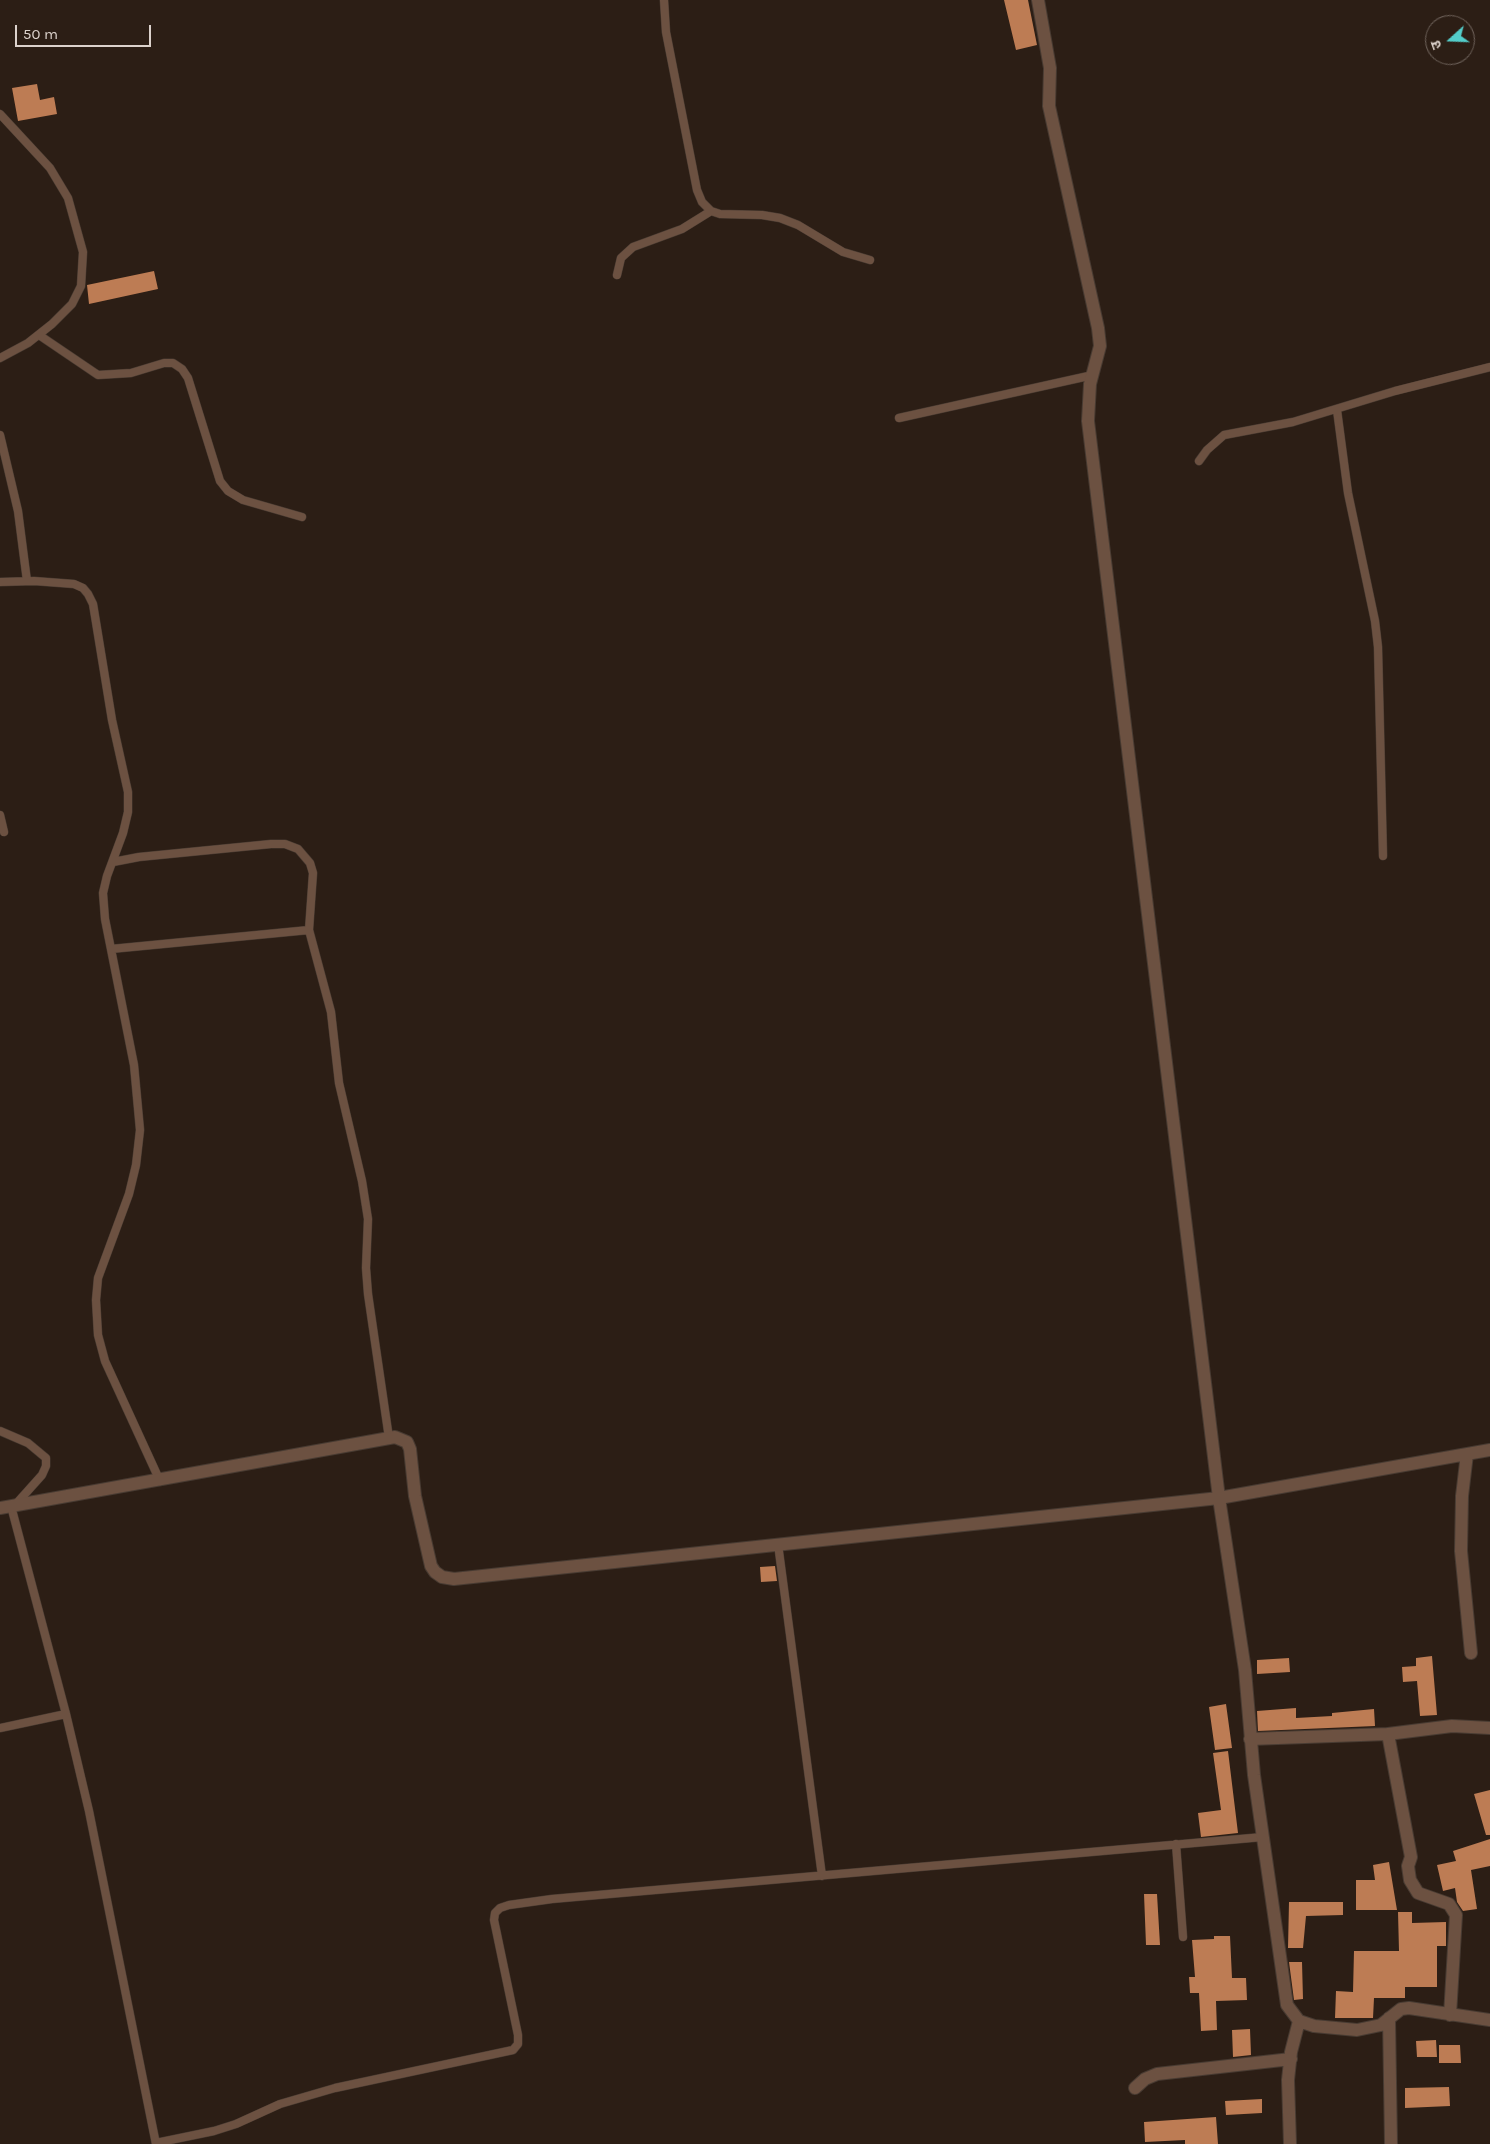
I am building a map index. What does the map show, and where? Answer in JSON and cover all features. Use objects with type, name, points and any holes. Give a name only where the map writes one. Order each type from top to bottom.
[{"type":"street","points":[[1038,0],[1050,68],[1049,106],[1098,328],[1100,346],[1089,398],[1088,421],[1220,1498],[1245,1670],[1250,1739],[1285,1997],[1291,2013],[1299,2021],[1314,2026],[1357,2030],[1375,2027],[1401,2009],[1409,2008],[1490,2020]]},
{"type":"street","points":[[8,1507],[389,1438],[402,1438],[410,1449],[416,1496],[427,1555],[434,1572],[442,1577],[474,1577],[1220,1498],[1490,1450]]},
{"type":"street","points":[[1467,1454],[1462,1496],[1461,1551],[1471,1654]]},
{"type":"street","points":[[1250,1739],[1388,1734],[1452,1726],[1490,1728]]},
{"type":"street","points":[[1388,1734],[1411,1857],[1408,1866],[1410,1880],[1418,1893],[1449,1904],[1456,1915],[1450,2015]]},
{"type":"street","points":[[1389,2018],[1391,2144]]},
{"type":"street","points":[[1290,2144],[1288,2080],[1299,2021]]},
{"type":"street","points":[[1136,2088],[1145,2079],[1166,2072],[1291,2058]]},
{"type":"lane","points":[[664,0],[666,32],[697,190],[702,202],[711,211]]},
{"type":"lane","points":[[0,114],[50,168],[68,198],[83,252],[81,286],[72,304],[39,335],[0,358]]},
{"type":"lane","points":[[617,275],[621,258],[633,247],[682,229],[711,211],[780,218],[798,225],[843,252],[870,260]]},
{"type":"lane","points":[[39,335],[98,375],[131,373],[173,363],[182,369],[188,378],[220,481],[228,491],[243,500],[302,517]]},
{"type":"lane","points":[[1199,461],[1215,442],[1224,436],[1292,422],[1395,391],[1490,367]]},
{"type":"lane","points":[[899,418],[1093,375]]},
{"type":"lane","points":[[1337,410],[1348,493],[1375,621],[1378,647],[1383,856]]},
{"type":"lane","points":[[0,435],[18,511],[27,582]]},
{"type":"lane","points":[[0,582],[74,584],[83,588],[93,604],[112,720],[128,792],[126,819],[104,893],[105,919],[134,1065],[140,1130],[136,1165],[129,1194],[98,1278],[98,1335],[105,1361],[160,1480]]},
{"type":"lane","points":[[0,815],[4,832]]},
{"type":"lane","points":[[113,862],[156,855],[285,844],[298,849],[305,855],[313,873],[309,930],[331,1012],[340,1083],[362,1181],[368,1219],[368,1294],[389,1438]]},
{"type":"lane","points":[[111,949],[309,930]]},
{"type":"lane","points":[[0,1431],[28,1443],[46,1458],[46,1466],[42,1475],[8,1507],[66,1714],[88,1811],[156,2144],[214,2131],[236,2124],[280,2104],[335,2088],[513,2050],[518,2044],[518,2035],[494,1920],[495,1914],[500,1908],[552,1899],[1263,1837]]},
{"type":"lane","points":[[778,1544],[822,1876]]},
{"type":"lane","points":[[0,1728],[66,1714]]},
{"type":"lane","points":[[1176,1844],[1183,1937]]},
{"type":"building","points":[[1004,0],[1028,0],[1037,45],[1016,50]]},
{"type":"building","points":[[37,84],[40,100],[54,97],[57,114],[18,121],[12,88]]},
{"type":"building","points":[[154,271],[158,289],[89,304],[87,285]]},
{"type":"building","points":[[775,1566],[777,1581],[761,1582],[760,1567]]},
{"type":"building","points":[[1432,1656],[1437,1715],[1420,1716],[1417,1681],[1403,1682],[1402,1667],[1416,1666],[1416,1658]]},
{"type":"building","points":[[1289,1658],[1290,1672],[1257,1674],[1257,1660]]},
{"type":"building","points":[[1226,1704],[1232,1748],[1215,1750],[1209,1707]]},
{"type":"building","points":[[1296,1708],[1296,1718],[1332,1716],[1332,1713],[1374,1709],[1375,1726],[1258,1731],[1257,1711]]},
{"type":"building","points":[[1228,1751],[1238,1833],[1201,1837],[1198,1813],[1221,1810],[1213,1753]]},
{"type":"building","points":[[1490,1790],[1490,1835],[1486,1835],[1474,1794]]},
{"type":"building","points":[[1490,1839],[1490,1866],[1471,1870],[1477,1909],[1463,1911],[1457,1902],[1455,1888],[1443,1891],[1437,1865],[1456,1861],[1453,1851]]},
{"type":"building","points":[[1389,1862],[1397,1910],[1356,1910],[1356,1880],[1375,1880],[1373,1865]]},
{"type":"building","points":[[1144,1894],[1157,1894],[1160,1945],[1146,1945]]},
{"type":"building","points":[[1289,1902],[1343,1902],[1343,1915],[1306,1916],[1303,1948],[1288,1948]]},
{"type":"building","points":[[1398,1912],[1412,1912],[1412,1923],[1446,1922],[1446,1946],[1437,1946],[1437,1987],[1405,1987],[1405,1998],[1374,1998],[1373,2018],[1335,2018],[1336,1991],[1353,1992],[1354,1951],[1399,1951]]},
{"type":"building","points":[[1214,1936],[1230,1936],[1232,1978],[1246,1978],[1247,2000],[1216,2001],[1217,2030],[1201,2031],[1199,1993],[1190,1993],[1189,1977],[1195,1977],[1192,1940],[1214,1939]]},
{"type":"building","points":[[1289,1962],[1302,1962],[1303,1999],[1294,2000]]},
{"type":"building","points":[[1250,2029],[1251,2055],[1233,2057],[1232,2030]]},
{"type":"building","points":[[1436,2040],[1437,2057],[1417,2057],[1416,2041]]},
{"type":"building","points":[[1439,2045],[1460,2045],[1461,2063],[1439,2063]]},
{"type":"building","points":[[1449,2087],[1450,2106],[1405,2108],[1405,2088]]},
{"type":"building","points":[[1262,2099],[1262,2113],[1226,2115],[1225,2101]]},
{"type":"building","points":[[1216,2117],[1218,2144],[1185,2144],[1185,2140],[1145,2142],[1144,2122]]}]
